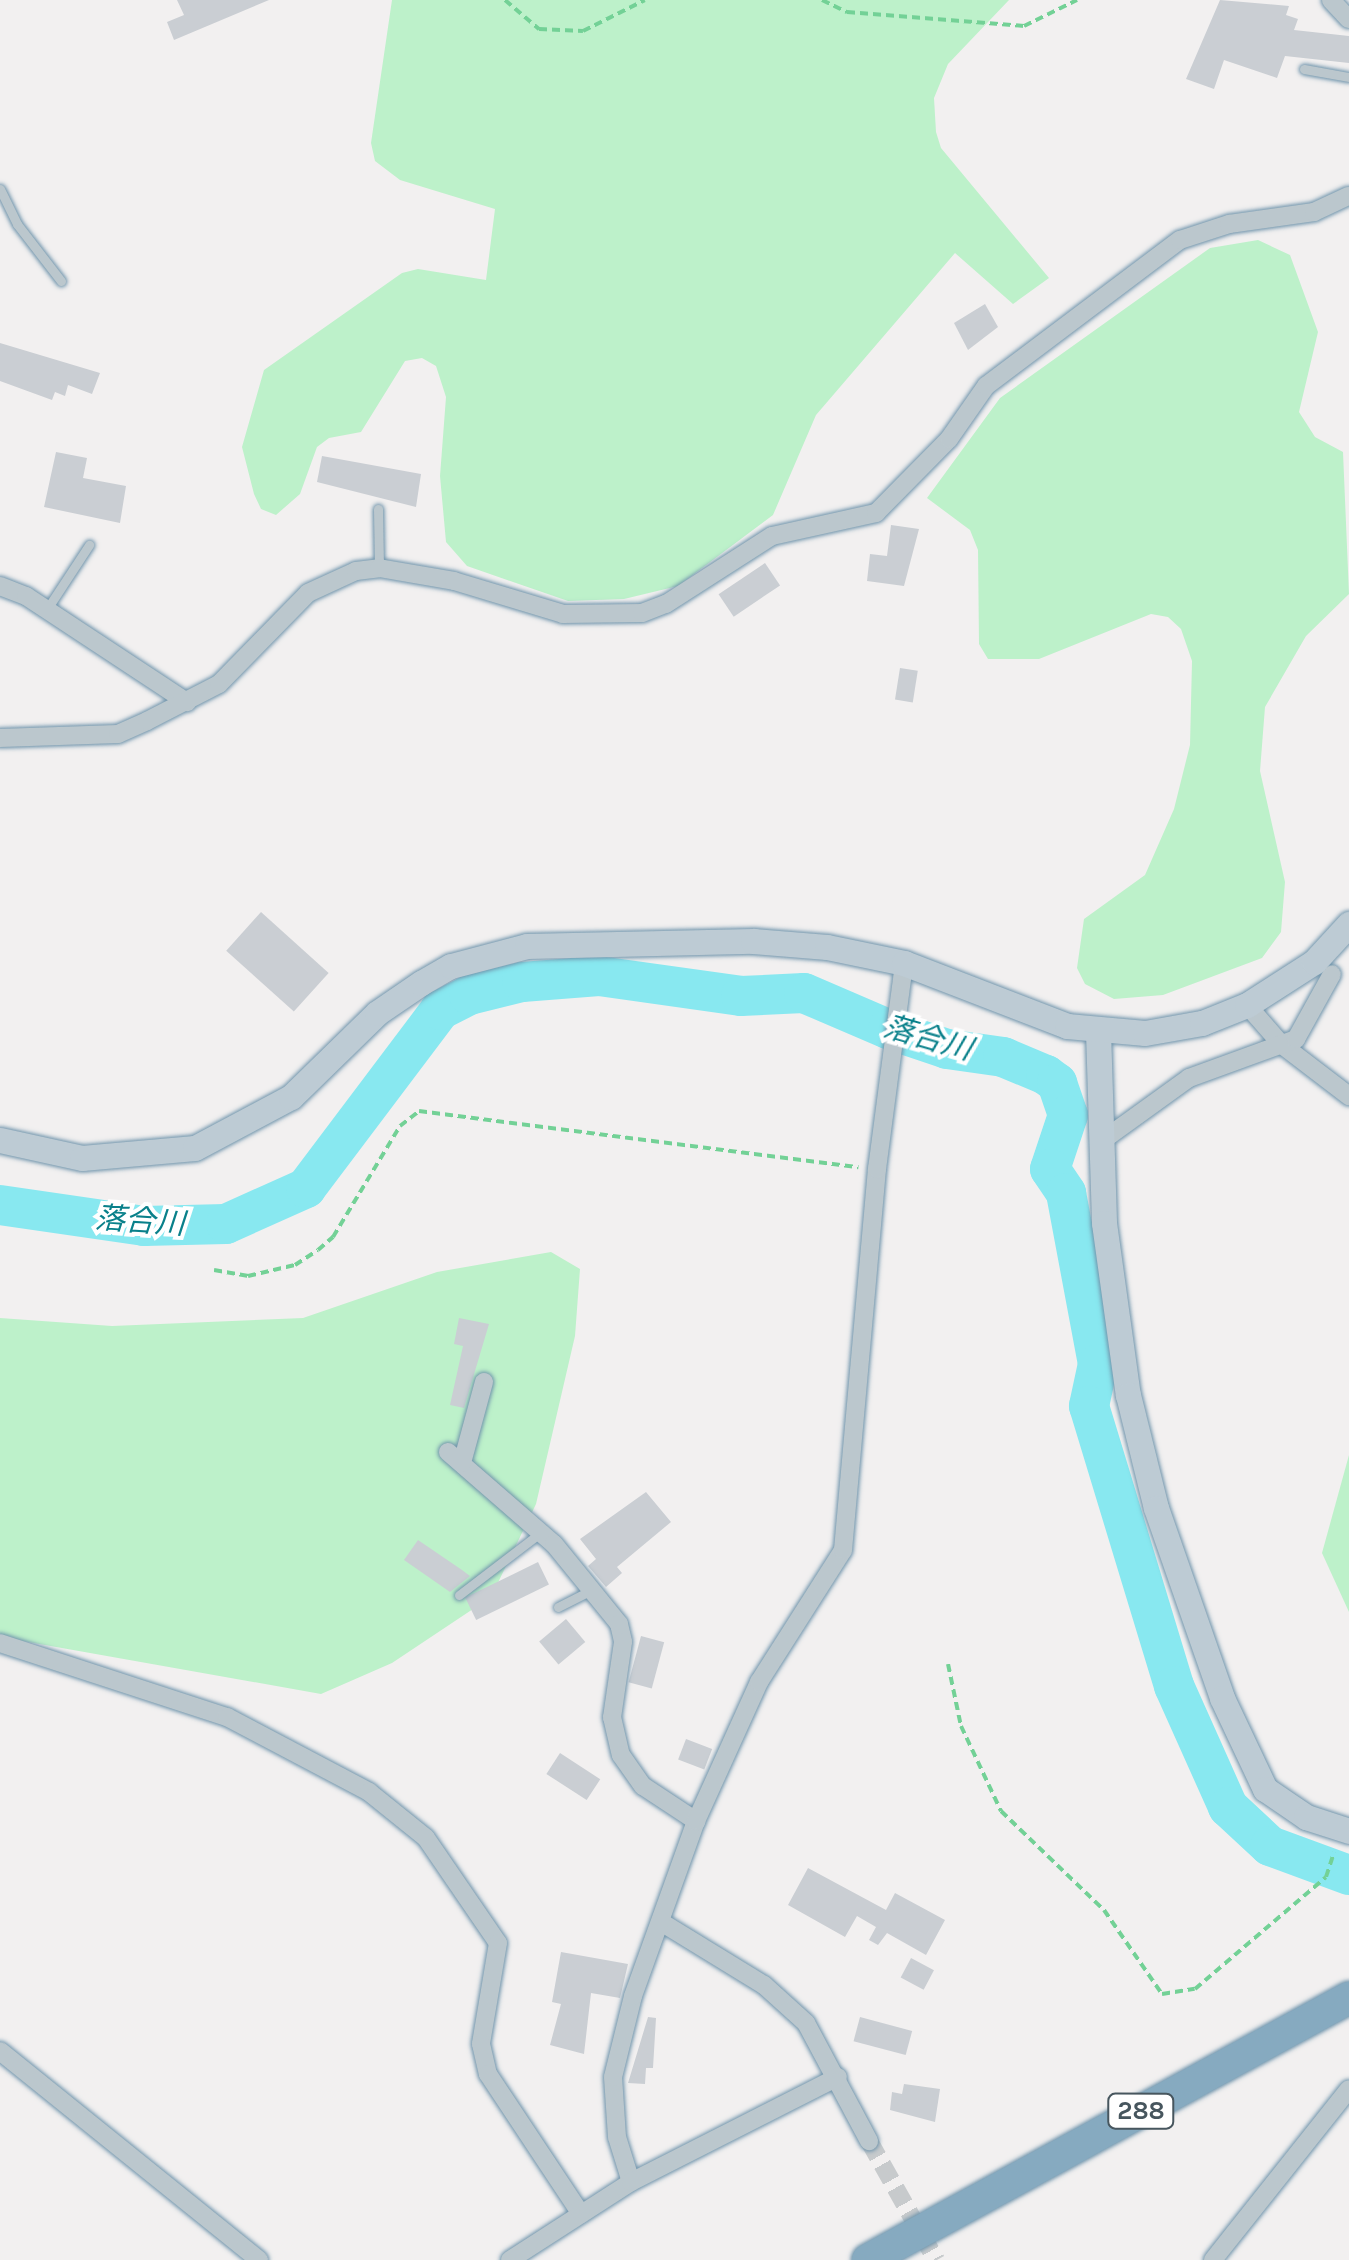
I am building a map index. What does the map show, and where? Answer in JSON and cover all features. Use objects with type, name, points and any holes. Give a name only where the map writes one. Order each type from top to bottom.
[{"type":"highway","name":"288","points":[[868,2260],[911,2241],[1349,1998]]},
{"type":"street","points":[[1331,0],[1349,19]]},
{"type":"street","points":[[0,738],[118,734],[187,702],[219,684],[308,593],[332,577],[379,568],[454,582],[563,614],[627,614],[666,604],[772,536],[876,512],[948,439],[986,386],[1180,240],[1229,224],[1314,212],[1349,196]]},
{"type":"street","points":[[0,586],[48,609],[187,702]]},
{"type":"street","points":[[0,1140],[82,1158],[195,1148],[291,1097],[377,1013],[421,982],[451,966],[527,946],[753,942],[904,963],[1044,1020],[1098,1032],[1176,1029],[1247,1006],[1314,962],[1349,924]]},
{"type":"street","points":[[630,2182],[617,2136],[613,2077],[632,1996],[696,1821],[759,1682],[843,1550],[878,1169],[904,963]]},
{"type":"street","points":[[1099,1143],[1190,1078],[1281,1044],[1303,1030],[1332,974]]},
{"type":"street","points":[[1247,1006],[1281,1044],[1349,1096]]},
{"type":"street","points":[[1098,1032],[1099,1143],[1128,1395],[1156,1508],[1222,1698],[1265,1788],[1306,1817],[1349,1831]]},
{"type":"street","points":[[484,1382],[455,1458],[541,1532],[592,1590],[623,1642],[612,1716],[621,1754],[643,1786],[696,1821]]},
{"type":"street","points":[[0,1643],[226,1717],[369,1792],[426,1838],[498,1943],[481,2044],[488,2074],[581,2214]]},
{"type":"street","points":[[661,1922],[764,1985],[806,2023],[869,2141]]},
{"type":"street","points":[[0,2051],[259,2260]]},
{"type":"street","points":[[510,2260],[630,2182],[838,2077]]},
{"type":"street","points":[[1213,2260],[1349,2088]]},
{"type":"lane","points":[[1304,68],[1349,77]]},
{"type":"lane","points":[[0,189],[17,224],[62,280]]},
{"type":"lane","points":[[378,509],[379,568]]},
{"type":"lane","points":[[48,609],[88,545]]},
{"type":"lane","points":[[459,1595],[541,1532]]},
{"type":"lane","points":[[558,1606],[592,1590]]},
{"type":"path","points":[[505,0],[540,28],[584,31],[646,0]]},
{"type":"path","points":[[822,0],[847,12],[1024,26],[1077,0]]},
{"type":"path","points":[[214,1270],[248,1276],[295,1265],[318,1250],[333,1237],[390,1140],[419,1112],[878,1169]]},
{"type":"path","points":[[948,1664],[961,1726],[1001,1810],[1104,1910],[1162,1994],[1195,1989],[1326,1877],[1332,1856]]},
{"type":"green space","points":[[392,0],[1009,0],[948,64],[934,98],[936,132],[941,148],[1049,278],[1013,304],[955,253],[816,415],[773,515],[678,586],[624,599],[568,601],[467,566],[446,542],[440,476],[446,397],[436,366],[422,358],[405,361],[361,432],[329,438],[317,447],[300,494],[276,515],[261,509],[242,447],[264,370],[402,273],[418,269],[486,280],[495,209],[400,180],[375,161],[371,143]]},
{"type":"green space","points":[[1258,240],[1290,255],[1318,332],[1299,412],[1315,437],[1343,452],[1349,594],[1306,636],[1265,707],[1260,771],[1285,882],[1281,932],[1262,958],[1163,995],[1114,999],[1085,984],[1077,968],[1084,919],[1145,875],[1174,809],[1190,745],[1192,661],[1181,629],[1168,617],[1151,614],[1039,659],[988,659],[979,644],[978,550],[970,530],[927,498],[1000,398],[1210,248]]},
{"type":"green space","points":[[551,1252],[580,1269],[575,1336],[536,1504],[491,1597],[392,1663],[321,1694],[0,1637],[0,1318],[112,1326],[303,1318],[437,1272]]},
{"type":"green space","points":[[1349,1455],[1349,1612],[1322,1553]]},
{"type":"building","points":[[177,0],[269,0],[174,40],[167,22],[184,15]]},
{"type":"building","points":[[1220,0],[1289,6],[1286,15],[1298,19],[1294,30],[1349,36],[1349,63],[1285,56],[1277,78],[1224,60],[1214,89],[1186,79]]},
{"type":"building","points":[[985,304],[998,327],[968,350],[954,323]]},
{"type":"building","points":[[0,343],[100,373],[92,394],[68,385],[65,396],[55,392],[52,400],[0,381]]},
{"type":"building","points":[[56,452],[87,458],[83,478],[126,486],[120,523],[44,507]]},
{"type":"building","points":[[322,456],[421,474],[416,507],[317,482]]},
{"type":"building","points":[[891,525],[919,529],[904,586],[867,581],[870,554],[887,556]]},
{"type":"building","points":[[765,563],[780,585],[734,617],[719,594]]},
{"type":"building","points":[[900,668],[918,671],[913,702],[895,700]]},
{"type":"building","points":[[261,912],[329,973],[294,1012],[226,951]]},
{"type":"building","points":[[459,1318],[489,1324],[464,1408],[450,1405],[463,1346],[454,1344]]},
{"type":"building","points":[[646,1492],[671,1522],[617,1567],[622,1573],[606,1587],[588,1566],[596,1559],[580,1539]]},
{"type":"building","points":[[418,1540],[470,1576],[450,1592],[404,1560]]},
{"type":"building","points":[[538,1562],[549,1584],[476,1620],[465,1598]]},
{"type":"building","points":[[566,1619],[585,1642],[558,1664],[539,1641]]},
{"type":"building","points":[[641,1636],[664,1642],[652,1689],[629,1682]]},
{"type":"building","points":[[686,1739],[712,1749],[704,1770],[678,1760]]},
{"type":"building","points":[[560,1753],[600,1779],[587,1800],[546,1774]]},
{"type":"building","points":[[808,1868],[886,1910],[895,1893],[945,1920],[926,1955],[887,1933],[878,1945],[869,1940],[876,1927],[857,1916],[845,1937],[788,1905]]},
{"type":"building","points":[[561,1952],[628,1964],[620,1998],[591,1993],[584,2054],[550,2045],[561,2004],[552,2002]]},
{"type":"building","points":[[911,1958],[934,1970],[924,1990],[901,1977]]},
{"type":"building","points":[[648,2017],[656,2018],[653,2068],[646,2068],[645,2084],[628,2083]]},
{"type":"building","points":[[860,2017],[912,2031],[906,2055],[854,2041]]},
{"type":"building","points":[[904,2084],[940,2089],[935,2122],[890,2110],[892,2092],[902,2094]]},
{"type":"waterway","name":"落合川","points":[[0,1205],[144,1226],[226,1224],[306,1188],[440,1010],[469,995],[522,982],[599,976],[741,996],[804,993],[947,1049],[1003,1057],[1046,1075],[1057,1083],[1068,1115],[1050,1169],[1066,1193],[1098,1364],[1089,1406],[1174,1686],[1228,1807],[1270,1846],[1349,1875]]},
{"type":"tunnel","points":[[869,2141],[936,2260]]}]
